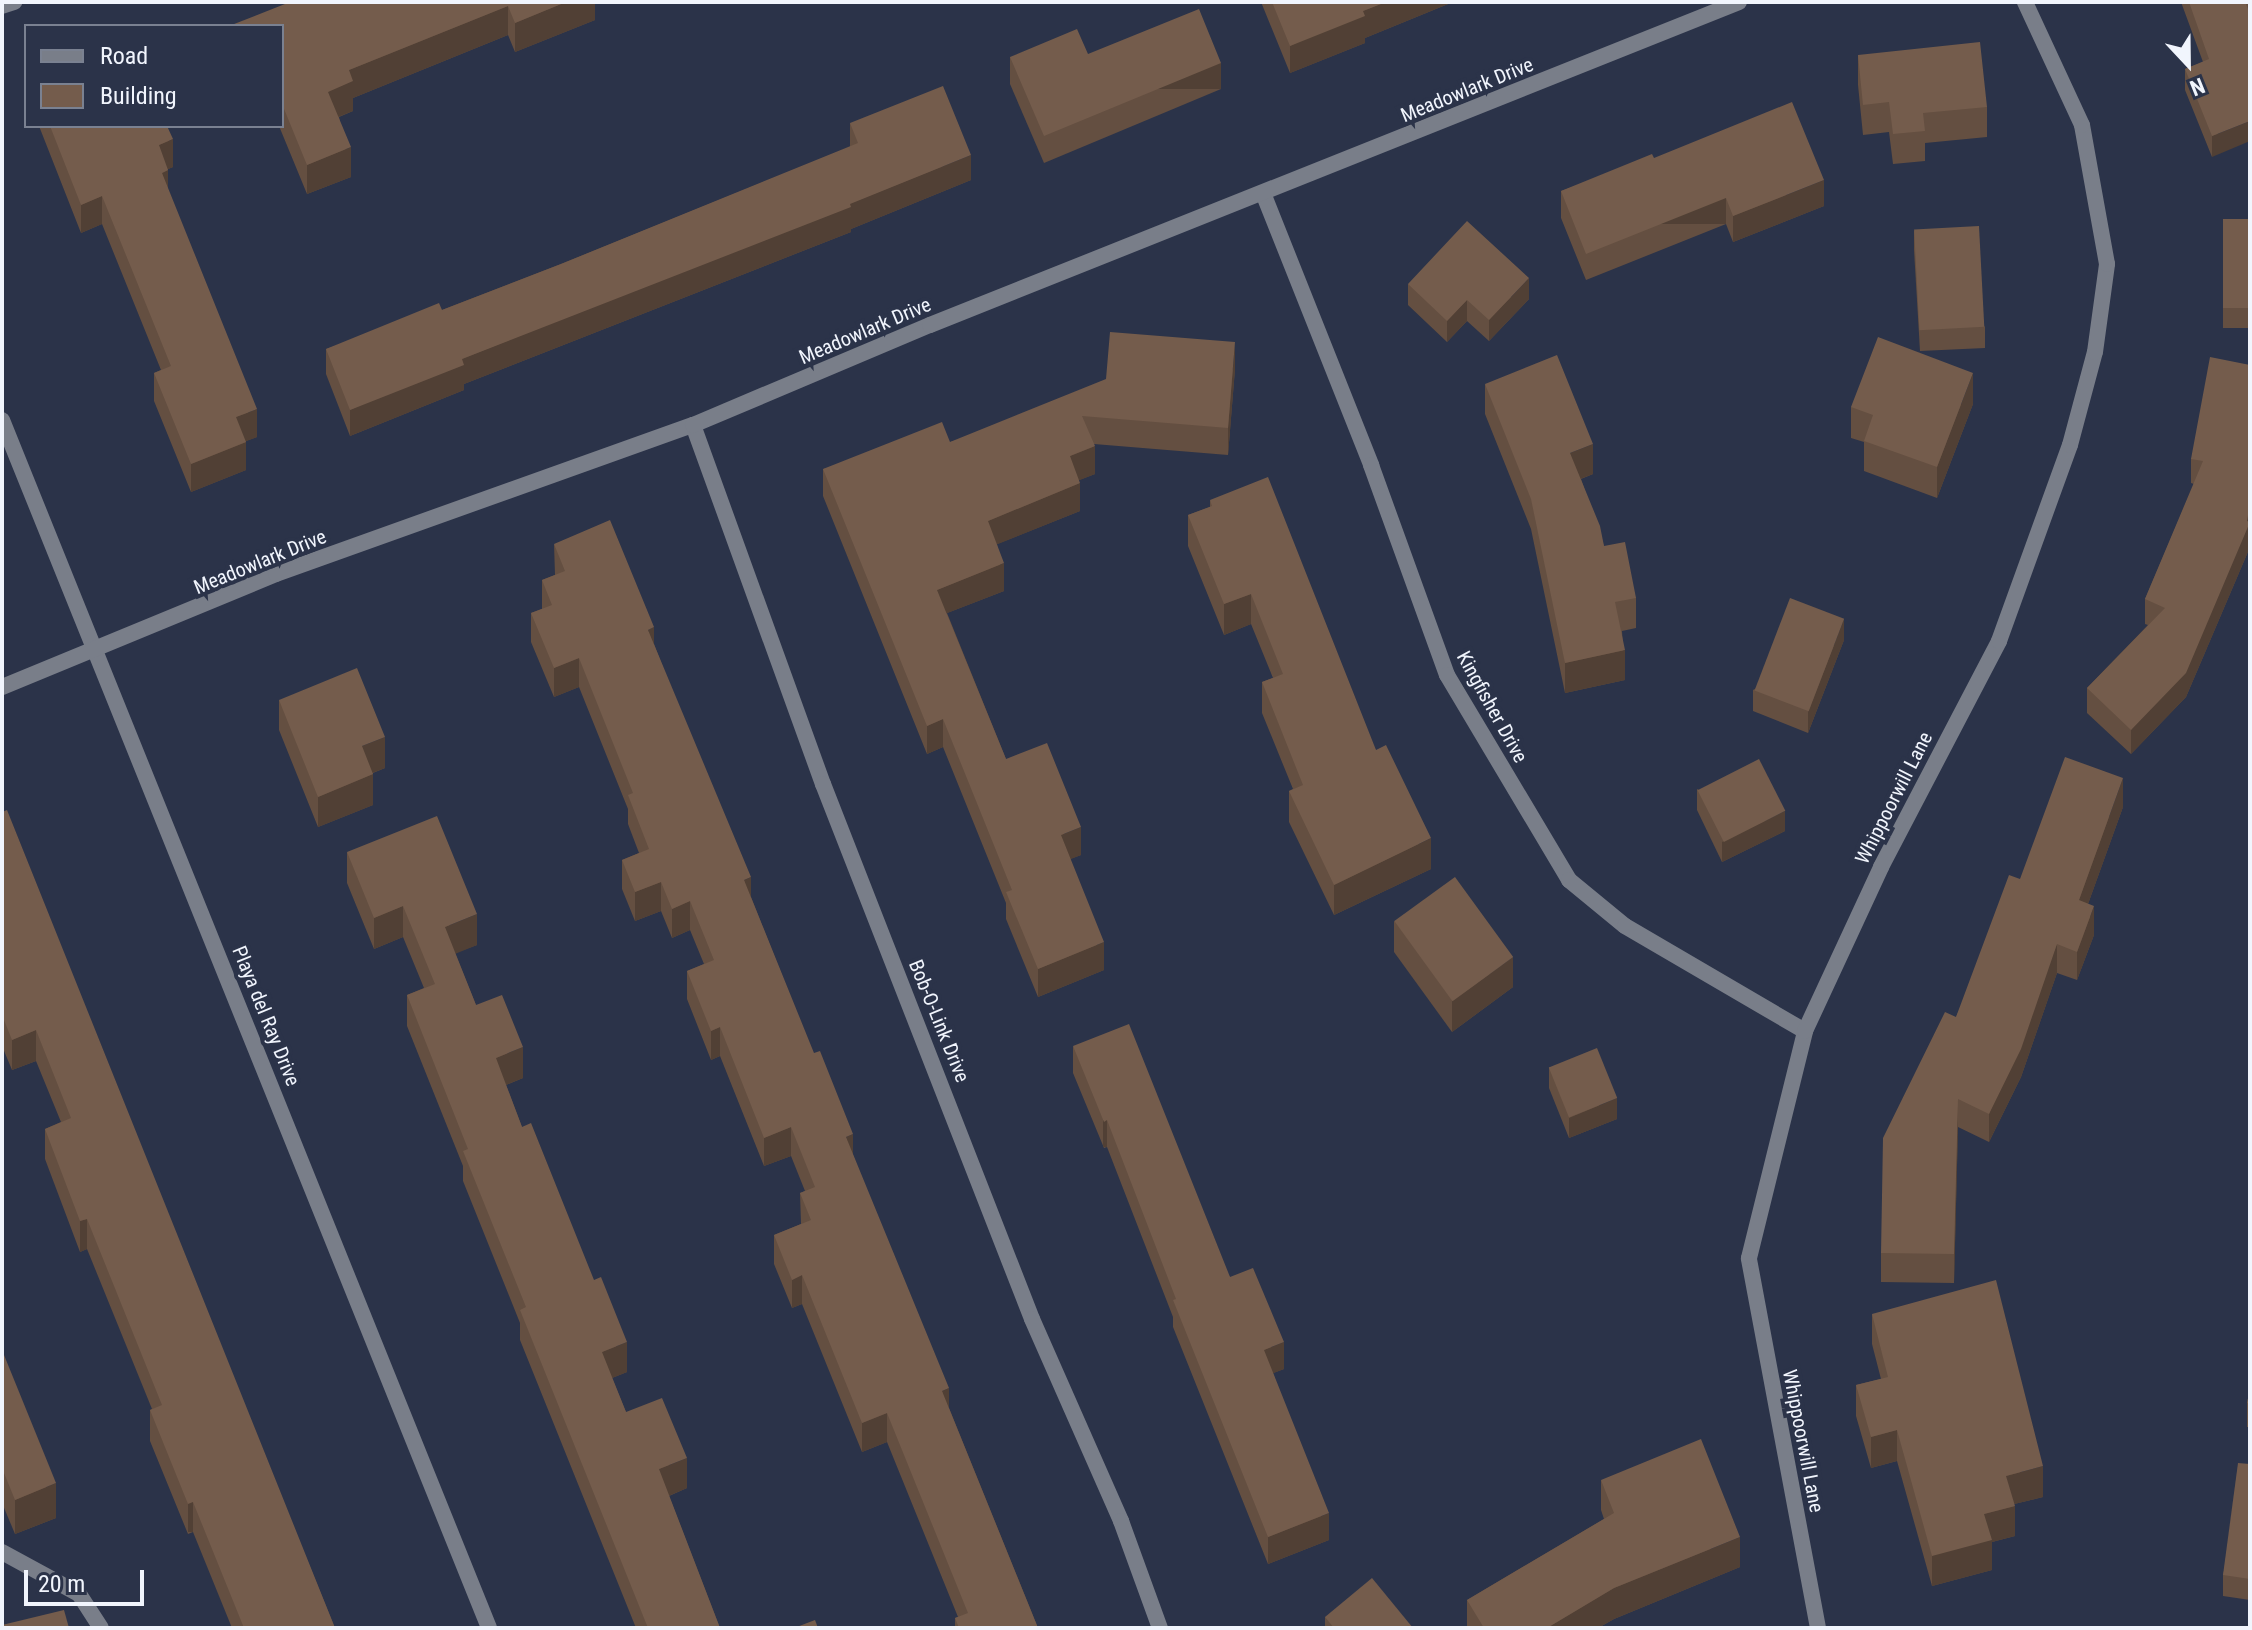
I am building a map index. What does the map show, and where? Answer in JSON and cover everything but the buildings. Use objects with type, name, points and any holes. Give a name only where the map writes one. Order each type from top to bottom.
[{"type":"street","points":[[2,6],[14,2]]},
{"type":"street","name":"Meadowlark Drive","points":[[2,687],[98,651],[276,574],[693,425],[930,325],[1739,2]]},
{"type":"street","name":"Whippoorwill Lane","points":[[1818,1628],[1749,1258],[1805,1031],[1881,867],[1999,641],[2070,445],[2095,352],[2107,264],[2082,125],[2025,2]]},
{"type":"street","name":"Kingfisher Drive","points":[[1263,193],[1371,465],[1447,675],[1569,880],[1625,926],[1805,1031]]},
{"type":"street","name":"Playa del Ray Drive","points":[[2,420],[98,651],[489,1628]]},
{"type":"street","name":"Bob-O-Link Drive","points":[[693,425],[823,784],[1032,1319],[1121,1521],[1160,1628]]},
{"type":"street","points":[[2,1552],[79,1594],[101,1628]]}]
